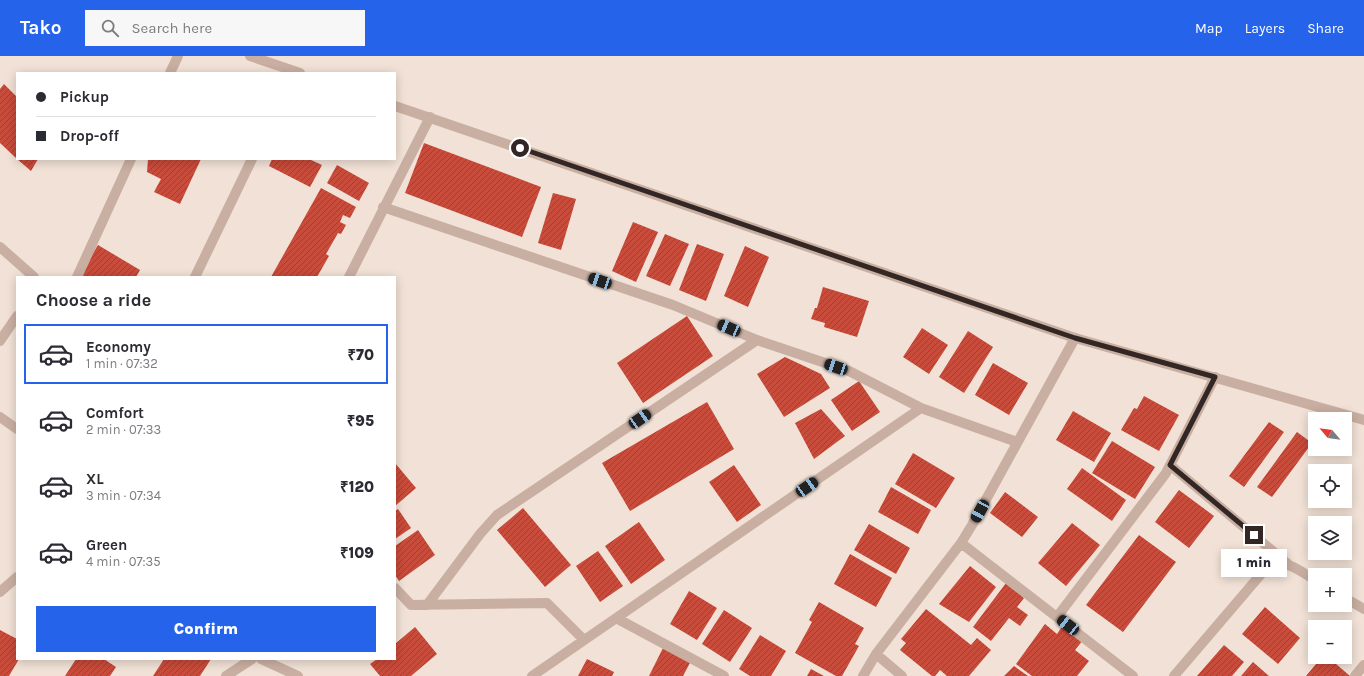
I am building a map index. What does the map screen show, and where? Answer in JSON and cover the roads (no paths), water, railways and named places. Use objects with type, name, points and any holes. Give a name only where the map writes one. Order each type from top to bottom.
[{"type":"street","points":[[170,72],[178,56]]},
{"type":"street","points":[[250,56],[296,72]]},
{"type":"street","points":[[396,106],[1075,338],[1364,420]]},
{"type":"street","points":[[350,276],[430,117]]},
{"type":"street","points":[[77,276],[131,160]]},
{"type":"street","points":[[195,276],[252,160]]},
{"type":"street","points":[[384,208],[673,305],[757,340],[850,371],[921,408],[1017,442]]},
{"type":"street","points":[[0,247],[33,276]]},
{"type":"street","points":[[0,341],[16,317]]},
{"type":"street","points":[[863,676],[876,654],[961,542],[972,525],[1075,338]]},
{"type":"street","points":[[427,605],[480,534],[497,515],[757,340]]},
{"type":"street","points":[[1057,617],[1160,482],[1215,377]]},
{"type":"street","points":[[532,676],[921,408]]},
{"type":"street","points":[[0,417],[16,427]]},
{"type":"street","points":[[1170,465],[1290,565],[1308,576]]},
{"type":"street","points":[[961,542],[1133,676]]},
{"type":"street","points":[[1174,676],[1268,566],[1276,563],[1285,563],[1290,565]]},
{"type":"street","points":[[0,592],[16,578]]},
{"type":"street","points":[[396,589],[412,605],[547,603],[584,640]]},
{"type":"street","points":[[1352,602],[1364,609]]},
{"type":"street","points":[[616,618],[724,676]]},
{"type":"street","points":[[876,654],[902,676]]},
{"type":"street","points":[[226,676],[250,660]]},
{"type":"street","points":[[263,660],[298,676]]},
{"type":"street","points":[[1355,676],[1364,664]]}]
